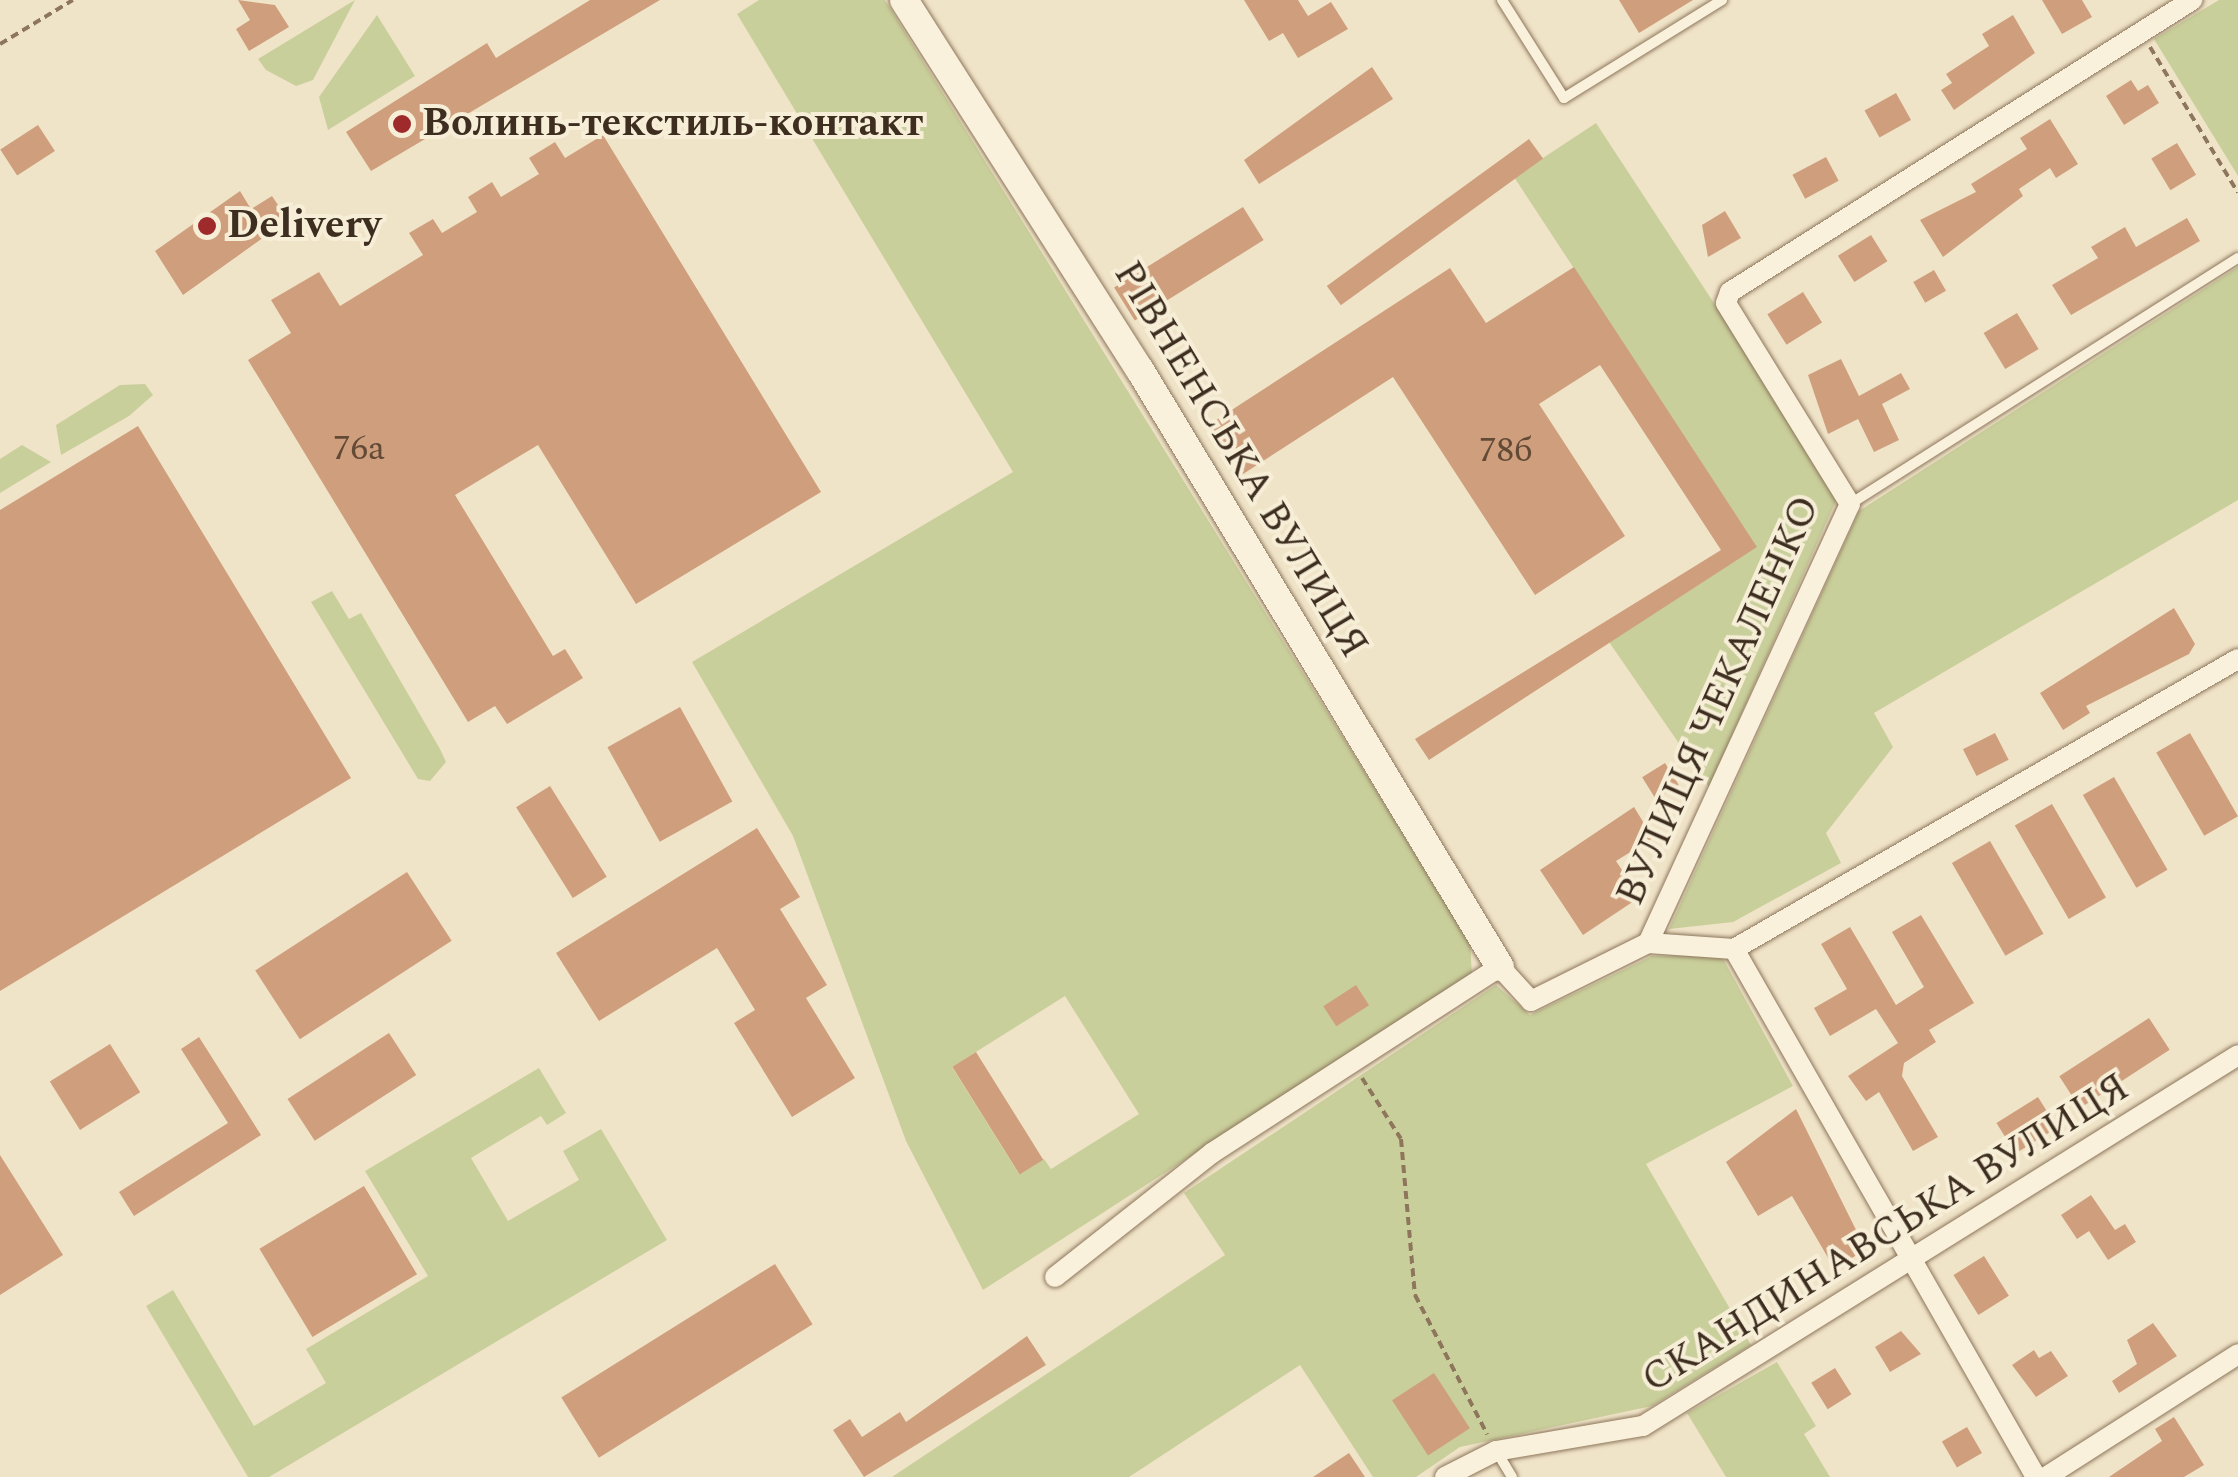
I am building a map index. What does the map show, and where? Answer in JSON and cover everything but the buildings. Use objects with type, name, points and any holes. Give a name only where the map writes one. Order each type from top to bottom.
[{"type":"street","name":"РІВНЕНСЬКА ВУЛИЦЯ","points":[[904,0],[1500,967]]},
{"type":"street","name":"ВУЛИЦЯ ЧЕКАЛЕНКО","points":[[1648,943],[1850,504],[1726,302],[1730,292],[2192,0]]},
{"type":"street","points":[[1055,1276],[1196,1164],[1500,967],[1531,1001],[1648,943],[1734,950],[2238,659]]},
{"type":"street","points":[[1734,950],[2036,1477]]},
{"type":"street","name":"СКАНДИНАВСЬКА ВУЛИЦЯ","points":[[1445,1477],[1496,1451],[1644,1426],[1915,1263],[2238,1055]]},
{"type":"street","points":[[2046,1477],[2238,1354]]},
{"type":"lane","points":[[1502,0],[1564,98],[1722,0]]},
{"type":"lane","points":[[1850,504],[2238,258]]},
{"type":"lane","points":[[1496,1451],[1512,1477]]},
{"type":"path","points":[[0,44],[73,0]]},
{"type":"path","points":[[2140,32],[2238,193]]},
{"type":"path","points":[[1352,1062],[1401,1139],[1415,1296],[1496,1451]]},
{"type":"green space","points":[[355,0],[313,80],[296,86],[266,70],[258,59]]},
{"type":"green space","points":[[759,0],[885,0],[1470,942],[1472,975],[983,1290],[906,1141],[793,836],[692,662],[1013,472],[737,14]],"holes":[[[1065,996],[1139,1114],[1051,1169],[1044,1159],[1019,1174],[952,1067]]]},
{"type":"green space","points":[[2219,0],[2238,0],[2238,176],[2154,39]]},
{"type":"green space","points":[[377,15],[415,76],[328,130],[319,97]]},
{"type":"green space","points":[[1596,123],[1839,494],[1709,787],[1609,642],[1756,546],[1514,177]]},
{"type":"green space","points":[[2238,267],[2238,500],[1874,713],[1893,747],[1826,833],[1841,863],[1733,922],[1669,929],[1859,511]]},
{"type":"green space","points":[[145,384],[153,395],[129,416],[61,455],[56,425],[120,385]]},
{"type":"green space","points":[[22,445],[51,462],[0,493],[0,459]]},
{"type":"green space","points":[[332,591],[349,619],[361,613],[440,749],[446,762],[430,781],[418,779],[311,602]]},
{"type":"green space","points":[[1721,955],[1793,1086],[1646,1164],[1751,1345],[1652,1406],[1460,1447],[1416,1477],[1373,1477],[1300,1365],[1129,1477],[892,1477],[1225,1255],[1184,1193],[1496,985],[1530,1015],[1652,956]]},
{"type":"green space","points":[[539,1068],[566,1113],[547,1125],[541,1116],[471,1158],[508,1221],[579,1180],[563,1151],[601,1129],[667,1240],[269,1477],[248,1477],[146,1306],[173,1290],[254,1426],[326,1383],[306,1349],[428,1276],[365,1171]]},
{"type":"green space","points":[[1777,1362],[1816,1426],[1804,1434],[1830,1477],[1726,1477],[1687,1413]]},
{"type":"place","name":"Волинь-текстиль-контакт","points":[[402,124]]},
{"type":"place","name":"Delivery","points":[[207,226]]}]
